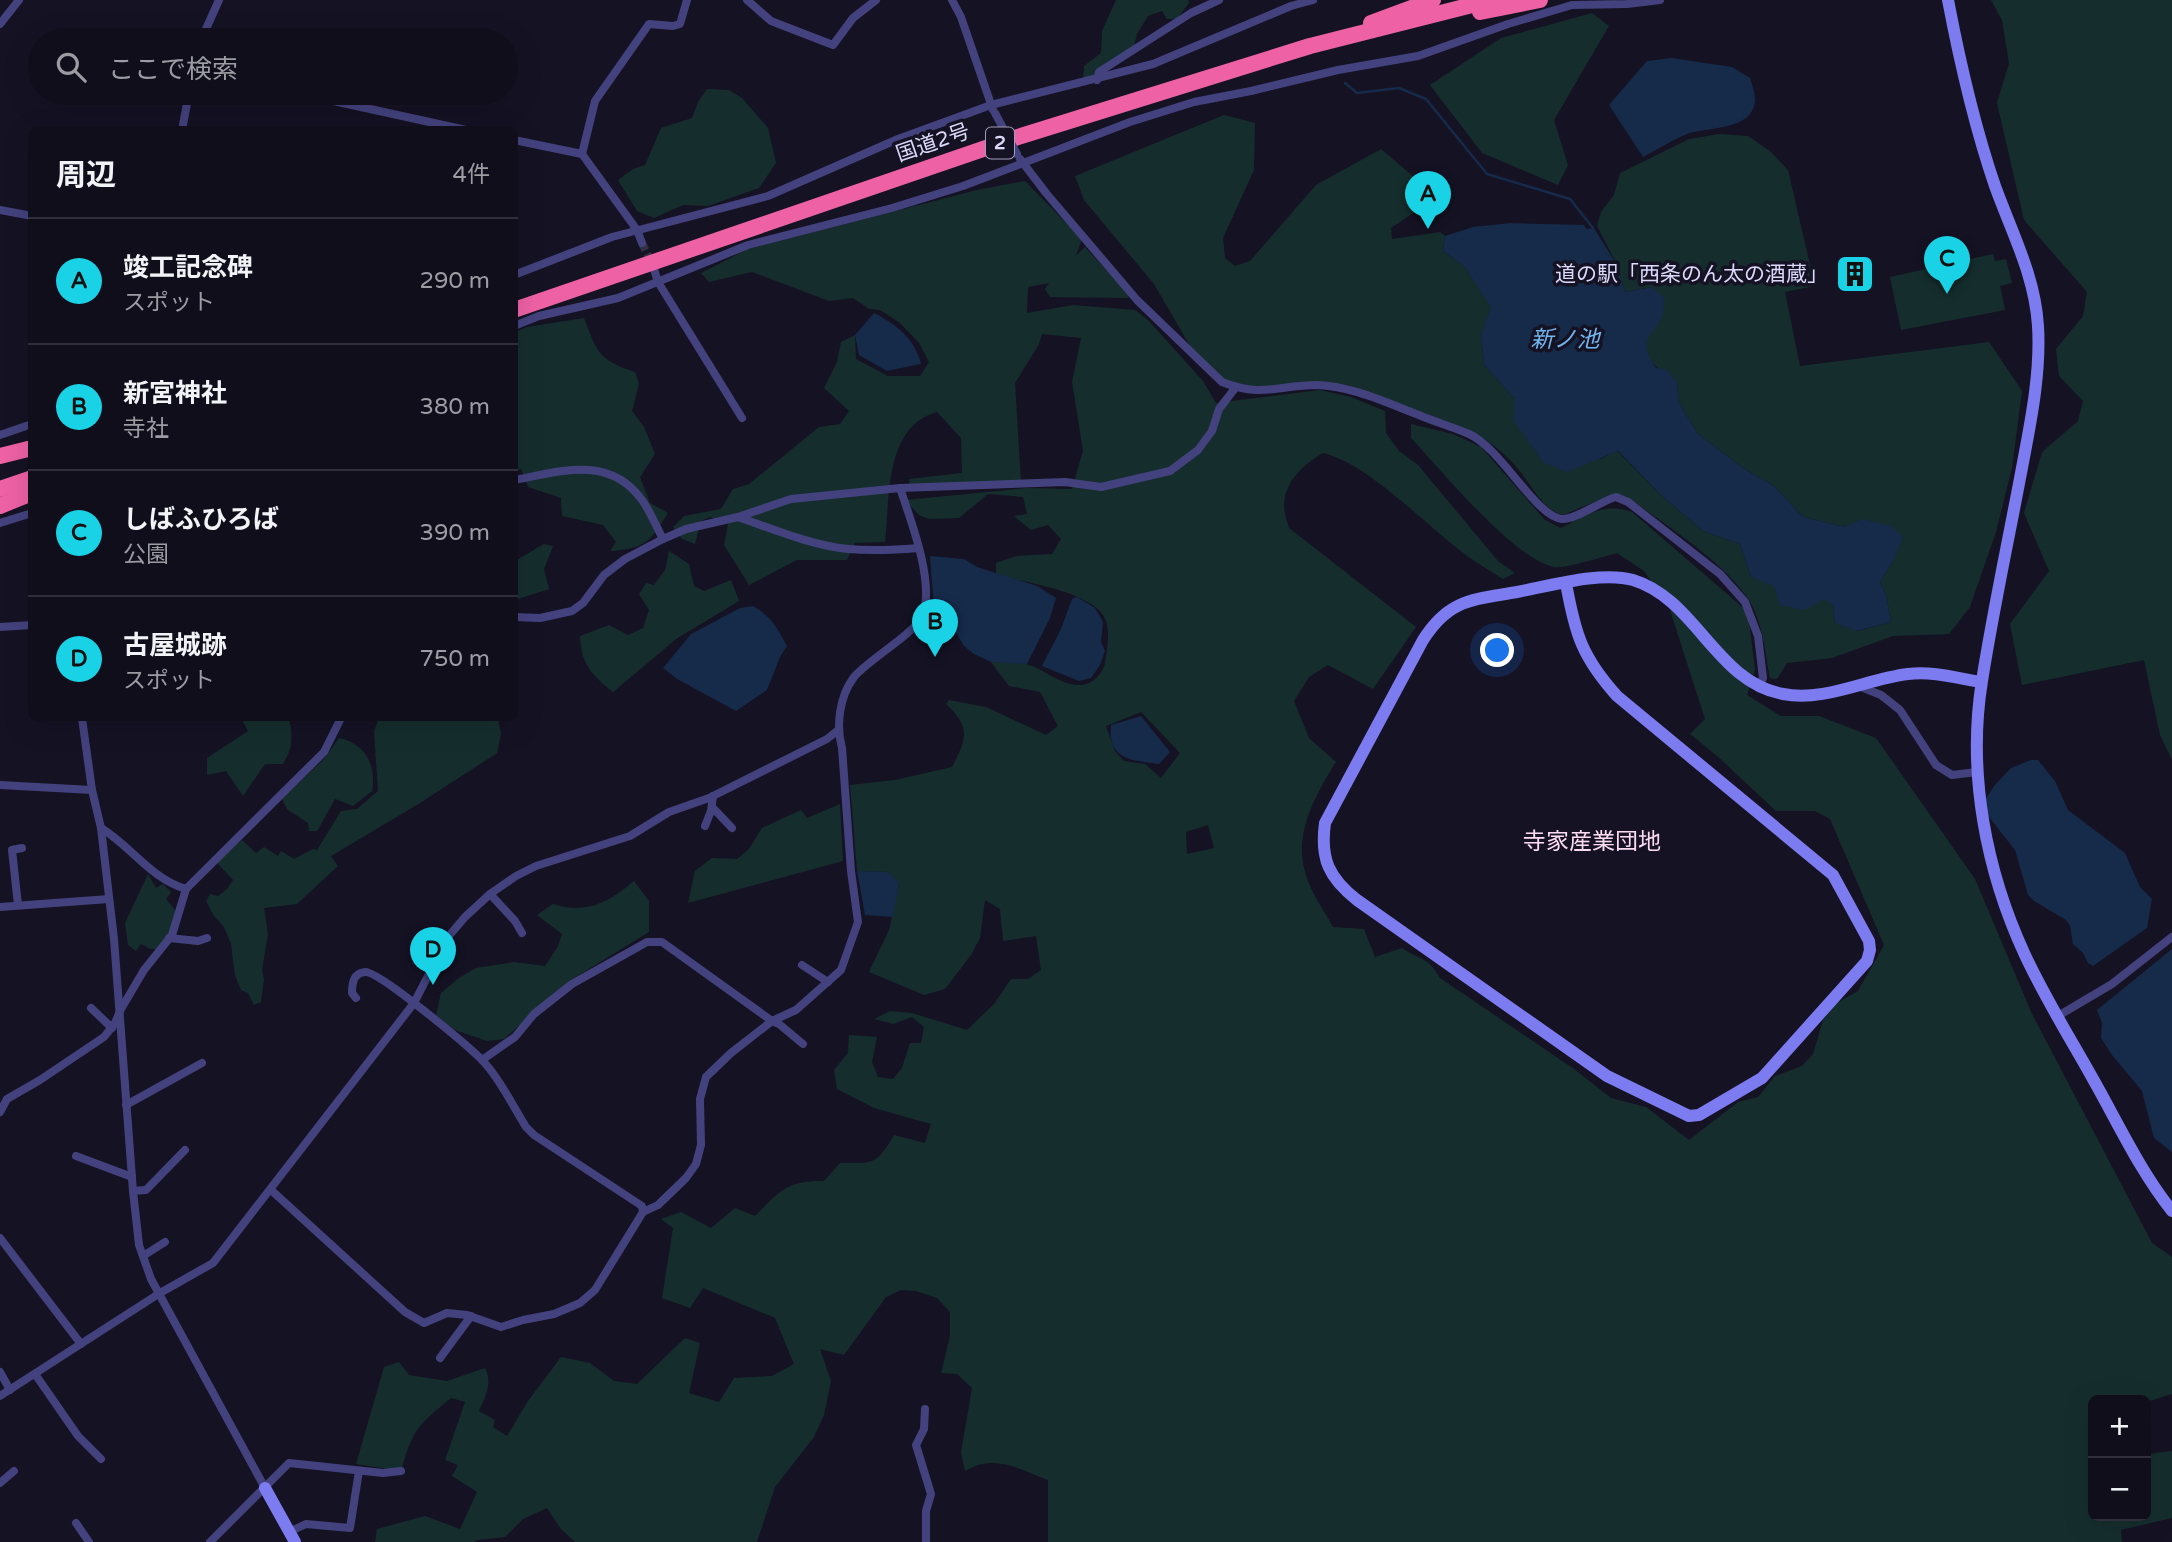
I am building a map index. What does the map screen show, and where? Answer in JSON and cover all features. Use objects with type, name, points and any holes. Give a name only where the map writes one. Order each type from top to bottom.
[{"type":"highway","points":[[1310,46],[1433,0]]},
{"type":"highway","name":"国道2号","points":[[518,309],[1021,136],[1310,46],[1492,0]]},
{"type":"highway","points":[[1368,32],[1539,0]]},
{"type":"highway","points":[[0,456],[28,449]]},
{"type":"highway","points":[[0,489],[28,479]]},
{"type":"highway","points":[[0,506],[28,496]]},
{"type":"street","points":[[2,17],[19,0]]},
{"type":"street","points":[[206,28],[219,0]]},
{"type":"street","points":[[582,153],[595,101],[649,24],[680,24],[687,0]]},
{"type":"street","points":[[747,0],[771,21],[833,44],[853,18],[876,0]]},
{"type":"street","points":[[952,0],[961,17],[993,109],[1023,163],[1137,300],[1222,382],[1262,392],[1317,385],[1348,389],[1470,434],[1494,452],[1547,512],[1562,519],[1571,518],[1616,497],[1628,502],[1720,573],[1745,602],[1758,636],[1763,678],[1758,687]]},
{"type":"street","points":[[1097,80],[1099,72],[1191,13],[1219,0]]},
{"type":"street","points":[[518,274],[637,230],[768,195],[898,139],[1153,64],[1291,6],[1313,0]]},
{"type":"street","points":[[518,324],[539,316],[618,298],[748,245],[892,208],[963,186],[1130,122],[1194,102],[1338,70],[1418,57],[1508,24],[1572,5],[1627,4],[1660,0]]},
{"type":"street","points":[[1948,0],[1965,83],[1995,186],[2028,272],[2038,327],[2038,356],[2026,443],[1981,682],[1976,730],[1977,772],[1987,845],[1997,883],[2026,957],[2143,1169],[2172,1211]]},
{"type":"street","points":[[183,126],[187,105]]},
{"type":"street","points":[[352,105],[448,126]]},
{"type":"street","points":[[518,141],[582,153],[637,230],[642,243]]},
{"type":"street","points":[[0,210],[28,215]]},
{"type":"street","points":[[654,269],[658,282],[742,418]]},
{"type":"street","points":[[518,617],[542,618],[572,611],[583,603],[604,575],[625,559],[663,539],[686,529],[738,517],[791,499],[900,488],[1065,482],[1101,487],[1170,471],[1198,450],[1212,431],[1219,409],[1236,387]]},
{"type":"street","points":[[0,435],[28,425]]},
{"type":"street","points":[[518,479],[588,468],[609,473],[631,487],[642,499],[663,539]]},
{"type":"street","points":[[271,1190],[405,1311],[424,1323],[447,1313],[471,1316],[501,1326],[554,1314],[580,1303],[594,1290],[643,1212],[658,1205],[686,1178],[696,1164],[701,1145],[700,1100],[706,1076],[772,1021],[796,1010],[841,970],[858,922],[851,871],[842,748],[837,731],[845,692],[855,676],[918,624],[925,610],[926,591],[918,548],[900,488]]},
{"type":"street","points":[[0,523],[28,514]]},
{"type":"street","points":[[738,517],[846,549],[918,548]]},
{"type":"street","points":[[1566,583],[1574,626],[1587,658],[1599,676],[1617,696],[1833,875],[1869,941],[1867,961],[1762,1077],[1699,1115],[1689,1116],[1607,1076],[1357,900],[1331,874],[1325,858],[1324,832],[1333,806],[1436,620],[1453,608],[1470,601],[1566,583],[1614,578],[1632,580],[1650,587],[1679,610],[1731,666],[1758,687],[1780,694],[1800,697],[1909,674],[1935,674],[1981,682]]},
{"type":"street","points":[[0,627],[28,625]]},
{"type":"street","points":[[1854,686],[1881,695],[1900,710],[1936,765],[1952,775],[1977,772]]},
{"type":"street","points":[[82,721],[92,790],[101,828],[121,1009],[126,1105],[139,1245],[151,1279],[292,1537],[306,1524],[350,1528],[359,1471]]},
{"type":"street","points":[[0,1112],[7,1099],[104,1037],[112,1028],[144,970],[169,938],[186,888],[324,752],[340,721]]},
{"type":"street","points":[[0,1396],[160,1293],[213,1263],[414,1003],[448,937],[490,894],[536,866],[630,836],[669,812],[713,796],[827,739],[837,731]]},
{"type":"street","points":[[0,785],[92,790]]},
{"type":"street","points":[[705,825],[713,796]]},
{"type":"street","points":[[712,807],[732,828]]},
{"type":"street","points":[[101,828],[168,883],[186,888]]},
{"type":"street","points":[[18,905],[12,850],[22,848]]},
{"type":"street","points":[[490,894],[515,920],[522,933]]},
{"type":"street","points":[[0,906],[109,899]]},
{"type":"street","points":[[2058,1016],[2112,984],[2172,937]]},
{"type":"street","points":[[169,938],[198,941],[207,938]]},
{"type":"street","points":[[482,1060],[515,1037],[534,1014],[572,984],[647,942],[662,942],[779,1024],[803,1044]]},
{"type":"street","points":[[802,965],[828,982]]},
{"type":"street","points":[[356,998],[352,993],[352,982],[356,976],[365,972],[374,974],[414,1003],[482,1060],[534,1135],[642,1206],[643,1212]]},
{"type":"street","points":[[91,1009],[112,1028]]},
{"type":"street","points":[[126,1105],[202,1063]]},
{"type":"street","points":[[133,1191],[146,1190],[185,1150]]},
{"type":"street","points":[[76,1156],[132,1177]]},
{"type":"street","points":[[0,1238],[81,1344]]},
{"type":"street","points":[[143,1256],[166,1242]]},
{"type":"street","points":[[440,1358],[471,1316]]},
{"type":"street","points":[[0,1372],[10,1390]]},
{"type":"street","points":[[34,1374],[78,1436],[101,1459]]},
{"type":"street","points":[[925,1409],[924,1429],[916,1445],[931,1494],[926,1511],[926,1542]]},
{"type":"street","points":[[210,1542],[289,1463],[383,1473],[401,1471]]},
{"type":"street","points":[[0,1483],[14,1471]]},
{"type":"street","points":[[76,1523],[89,1542]]},
{"type":"green space","points":[[1116,0],[1188,0],[1189,3],[1177,19],[1167,19],[1162,11],[1148,16],[1137,34],[1134,46],[1093,76],[1083,80],[1084,66],[1101,53],[1102,31]]},
{"type":"green space","points":[[1991,0],[2172,0],[2172,760],[2160,735],[2144,660],[2022,685],[2010,624],[2049,571],[2024,513],[2042,452],[2078,421],[2083,401],[2059,376],[2056,349],[2083,316],[2087,292],[2024,220],[1997,103],[2009,63],[2002,20]]},
{"type":"green space","points":[[1592,13],[1609,26],[1554,120],[1568,165],[1558,185],[1482,153],[1430,85],[1501,38]]},
{"type":"green space","points":[[707,89],[729,90],[742,98],[768,128],[776,163],[759,188],[708,206],[683,205],[654,218],[637,211],[618,180],[633,169],[645,165],[661,128],[692,118]]},
{"type":"green space","points":[[1224,115],[1255,123],[1254,170],[1223,238],[1225,258],[1235,266],[1250,261],[1316,185],[1381,149],[1427,188],[1422,207],[1391,228],[1392,239],[1440,232],[1445,236],[1443,251],[1465,267],[1492,307],[1481,336],[1484,365],[1514,398],[1514,421],[1600,459],[1617,451],[1661,495],[1703,531],[1740,544],[1751,577],[1825,598],[1833,606],[1835,623],[1857,631],[1891,622],[1886,595],[1880,582],[1893,561],[1845,527],[1803,517],[1774,486],[1743,468],[1698,434],[1679,403],[1677,383],[1654,364],[1647,352],[1648,335],[1663,313],[1652,287],[1625,292],[1617,265],[1597,226],[1601,212],[1614,195],[1620,173],[1689,139],[1719,134],[1748,136],[1770,151],[1788,170],[1815,286],[1785,292],[1800,366],[1989,342],[2022,391],[2012,468],[1996,532],[1970,607],[1949,634],[1893,636],[1832,658],[1787,663],[1777,679],[1770,678],[1763,638],[1749,600],[1725,572],[1694,545],[1630,499],[1616,493],[1563,515],[1543,502],[1503,453],[1472,431],[1349,385],[1317,382],[1262,388],[1224,379],[1190,346],[1154,284],[1084,200],[1075,176]]},
{"type":"green space","points":[[1025,181],[1082,239],[1076,256],[1085,247],[1129,298],[1050,297],[1045,289],[1049,283],[1028,287],[1027,313],[1073,305],[1135,310],[1148,320],[1203,381],[1216,403],[1320,390],[1351,397],[1385,411],[1386,433],[1399,451],[1418,465],[1498,561],[1515,573],[1503,579],[1477,563],[1377,481],[1340,459],[1323,453],[1302,468],[1291,482],[1284,506],[1289,528],[1416,627],[1373,689],[1328,665],[1309,677],[1294,701],[1309,738],[1336,762],[1315,799],[1305,826],[1302,854],[1306,876],[1333,927],[1364,929],[1375,957],[1402,948],[1423,959],[1440,978],[1574,1069],[1611,1098],[1646,1107],[1689,1140],[1738,1102],[1758,1097],[1775,1076],[1802,1066],[1813,1054],[1823,1020],[1835,1004],[1858,991],[1884,945],[1830,819],[1815,811],[1776,811],[1690,734],[1705,719],[1670,610],[1644,571],[1617,553],[1559,567],[1538,561],[1499,531],[1459,491],[1411,438],[1411,424],[1453,434],[1481,447],[1545,520],[1561,528],[1595,511],[1612,508],[1632,512],[1748,612],[1755,670],[1747,695],[1781,716],[1819,716],[1876,738],[1975,879],[2032,1014],[2152,1243],[2172,1257],[2172,1394],[2151,1400],[2151,1395],[2088,1395],[2088,1521],[2151,1521],[2151,1453],[2172,1451],[2172,1518],[2121,1530],[2122,1542],[1048,1542],[1048,1480],[997,1463],[986,1463],[965,1471],[961,1452],[972,1388],[957,1374],[941,1373],[950,1336],[950,1312],[937,1298],[916,1291],[901,1290],[886,1297],[844,1355],[820,1349],[831,1381],[824,1415],[814,1437],[775,1487],[757,1542],[575,1542],[561,1529],[547,1508],[523,1519],[505,1537],[474,1542],[375,1542],[377,1529],[425,1516],[460,1529],[477,1492],[452,1476],[458,1465],[445,1460],[465,1402],[451,1398],[418,1429],[401,1471],[356,1464],[384,1367],[399,1362],[409,1375],[447,1381],[485,1368],[488,1385],[479,1411],[495,1420],[493,1427],[507,1436],[528,1401],[561,1357],[590,1363],[614,1381],[637,1384],[685,1338],[700,1343],[689,1393],[719,1402],[734,1378],[772,1376],[794,1364],[775,1318],[703,1288],[690,1308],[662,1298],[673,1228],[661,1219],[681,1212],[711,1228],[735,1208],[755,1216],[792,1185],[824,1181],[840,1163],[873,1161],[883,1152],[894,1135],[925,1143],[931,1124],[874,1108],[837,1089],[834,1070],[848,1053],[849,1035],[877,1037],[872,1062],[878,1077],[893,1079],[902,1068],[910,1043],[921,1043],[924,1027],[912,1017],[893,1024],[874,1019],[890,1011],[912,1013],[967,1030],[994,1004],[1011,979],[1028,979],[1041,970],[1036,936],[1003,941],[1000,909],[985,900],[980,938],[971,955],[945,989],[924,995],[869,972],[889,930],[899,883],[888,872],[857,871],[850,785],[895,780],[952,767],[961,748],[964,733],[960,719],[946,704],[949,700],[986,707],[1046,735],[1058,726],[1040,692],[1009,686],[991,662],[1025,664],[1065,683],[1078,685],[1091,682],[1101,672],[1105,663],[1108,636],[1106,621],[1100,611],[1089,603],[1058,590],[996,575],[996,563],[1016,556],[1052,554],[1061,539],[1048,525],[1031,530],[1014,516],[1027,514],[1023,497],[988,494],[959,518],[929,519],[919,515],[905,500],[1027,488],[1072,489],[1083,451],[1072,382],[1081,338],[1042,334],[1039,344],[1015,383],[1021,482],[910,485],[909,479],[962,473],[961,438],[937,412],[920,420],[907,432],[899,448],[890,486],[885,542],[855,543],[847,560],[797,560],[749,585],[724,545],[728,524],[710,517],[701,521],[695,544],[682,539],[673,527],[684,516],[721,509],[733,489],[749,484],[819,427],[840,424],[849,411],[824,388],[837,362],[841,342],[855,335],[856,359],[888,376],[920,376],[929,362],[919,343],[900,323],[880,310],[869,309],[853,298],[829,301],[752,272],[709,282],[701,273],[748,249],[977,190]],"holes":[[[1141,712],[1180,753],[1161,778],[1145,764],[1124,761],[1115,751],[1106,726]],[[1208,825],[1214,848],[1187,854],[1186,832]]]},
{"type":"green space","points":[[1993,254],[1995,261],[2006,259],[2012,283],[2000,286],[2005,310],[1901,330],[1890,277]]},
{"type":"green space","points":[[584,318],[600,353],[613,363],[635,372],[639,384],[632,411],[644,427],[655,454],[640,477],[650,503],[668,513],[651,537],[639,546],[610,551],[616,542],[603,525],[562,516],[561,498],[528,487],[521,469],[518,470],[518,331]]},
{"type":"green space","points":[[544,544],[553,546],[544,569],[549,589],[518,599],[518,559]]},
{"type":"green space","points":[[669,551],[689,564],[694,586],[704,591],[731,580],[739,601],[676,639],[613,692],[585,662],[580,636],[609,625],[628,635],[643,628],[649,610],[639,594],[646,583],[654,585],[665,570]]},
{"type":"green space","points":[[243,721],[289,721],[291,736],[289,753],[283,764],[265,764],[243,796],[226,771],[207,775],[207,758],[248,731]]},
{"type":"green space","points":[[378,721],[499,721],[501,734],[497,753],[331,856],[338,866],[297,904],[264,908],[268,934],[262,970],[264,980],[261,1002],[254,1005],[248,993],[241,990],[235,975],[231,944],[224,927],[206,901],[210,894],[218,896],[227,889],[233,880],[217,863],[242,840],[256,853],[264,847],[278,856],[281,851],[294,859],[313,849],[317,850],[341,811],[357,809],[378,791],[374,731]]},
{"type":"green space","points":[[339,738],[356,745],[367,757],[373,773],[372,791],[353,806],[335,799],[317,831],[309,831],[308,823],[287,809],[282,799],[323,760]]},
{"type":"green space","points":[[840,804],[843,861],[688,903],[695,871],[712,858],[737,859],[749,849],[762,828],[801,810],[807,818]]},
{"type":"green space","points":[[148,874],[156,888],[163,884],[171,892],[166,899],[176,911],[171,933],[158,949],[150,949],[141,944],[136,951],[128,945],[125,923]]},
{"type":"green space","points":[[634,881],[649,901],[649,932],[571,980],[504,1039],[487,1041],[455,1030],[436,1015],[441,993],[476,968],[514,962],[545,966],[562,934],[537,915],[553,904],[587,907],[606,900]]},
{"type":"water","points":[[1672,58],[1732,67],[1750,78],[1755,97],[1753,110],[1738,123],[1687,134],[1643,157],[1609,105],[1647,61]]},
{"type":"water","name":"新ノ池","points":[[1510,223],[1584,225],[1586,229],[1594,228],[1617,265],[1625,292],[1652,287],[1664,297],[1663,314],[1648,339],[1647,350],[1656,368],[1666,369],[1677,383],[1679,403],[1698,434],[1743,468],[1774,486],[1803,517],[1845,527],[1862,519],[1891,526],[1903,537],[1880,582],[1886,595],[1891,622],[1856,631],[1835,623],[1833,606],[1825,599],[1804,610],[1780,605],[1774,586],[1751,577],[1740,544],[1703,531],[1661,495],[1618,451],[1567,472],[1543,462],[1514,421],[1514,398],[1484,365],[1481,336],[1491,307],[1465,267],[1443,251],[1445,236],[1473,227]]},
{"type":"water","points":[[874,313],[904,333],[921,364],[887,371],[859,355],[855,335]]},
{"type":"water","points":[[930,556],[964,559],[977,567],[1037,586],[1056,598],[1050,618],[1027,664],[991,662],[964,646],[955,631],[934,610]]},
{"type":"water","points":[[1077,597],[1095,608],[1103,622],[1101,642],[1105,651],[1091,678],[1079,681],[1042,666],[1061,629],[1072,599]]},
{"type":"water","points":[[753,606],[773,623],[787,646],[767,690],[736,711],[677,679],[663,668],[691,634],[740,608]]},
{"type":"water","points":[[1141,716],[1170,752],[1159,764],[1131,759],[1113,746],[1111,725]]},
{"type":"water","points":[[2038,760],[2055,781],[2068,810],[2125,853],[2140,887],[2152,899],[2147,928],[2093,966],[2073,944],[2070,926],[2066,920],[2028,895],[2015,850],[1985,812],[1985,800],[1994,786],[2011,768]]},
{"type":"water","points":[[857,871],[888,872],[899,882],[893,917],[865,915]]},
{"type":"water","points":[[2172,949],[2172,1152],[2154,1138],[2142,1091],[2101,1038],[2102,1023],[2097,1010]]},
{"type":"waterway","points":[[1345,83],[1357,93],[1399,88],[1426,99],[1487,174],[1570,199],[1593,228]]},
{"type":"tunnel","points":[[642,243],[653,266]]},
{"type":"place","name":"竣工記念碑","points":[[1428,229]]},
{"type":"place","name":"道の駅「西条のん太の酒蔵」","points":[[1855,274]]},
{"type":"place","name":"しばふひろば","points":[[1947,294]]},
{"type":"place","name":"新宮神社","points":[[935,657]]},
{"type":"place","name":"古屋城跡","points":[[433,985]]},
{"type":"district","name":"寺家産業団地","points":[[1592,842]]}]
